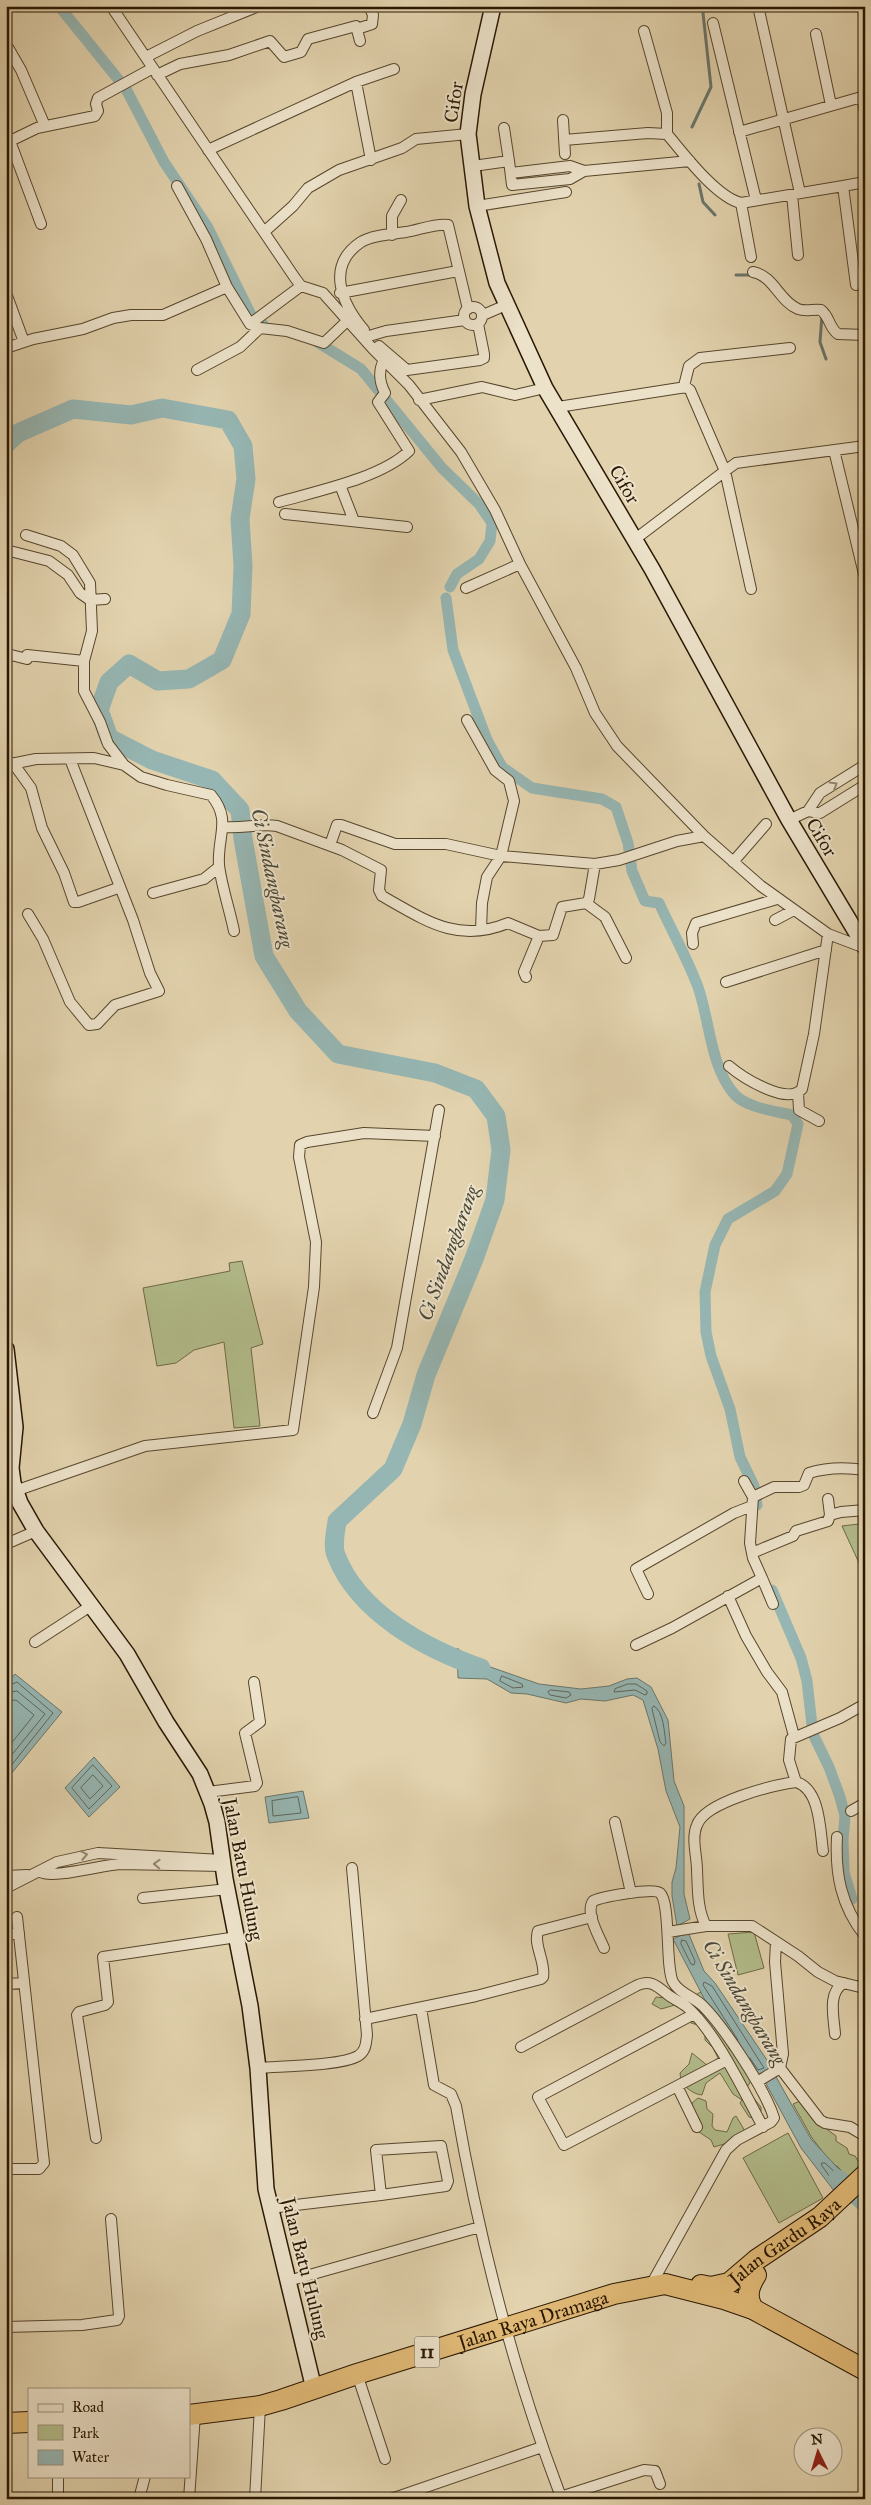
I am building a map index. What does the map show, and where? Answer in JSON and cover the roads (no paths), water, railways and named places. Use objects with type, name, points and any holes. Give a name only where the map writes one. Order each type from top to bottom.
[{"type":"highway","name":"Jalan Gardu Raya","points":[[658,2284],[680,2281],[711,2287],[725,2285],[756,2260],[820,2217],[840,2206],[863,2181]]},
{"type":"highway","name":"11","points":[[724,2299],[733,2296],[756,2275],[814,2236],[840,2206]]},
{"type":"highway","points":[[753,2309],[748,2291],[756,2275]]},
{"type":"highway","name":"Jalan Raya Dramaga","points":[[192,2415],[260,2406],[614,2294],[658,2284],[724,2299],[753,2309],[865,2370]]},
{"type":"highway","points":[[6,2423],[28,2422]]},
{"type":"street","points":[[112,6],[301,286],[323,293],[347,321],[409,385],[472,469],[576,668],[595,713],[617,746],[704,836],[777,899],[828,934],[865,948]]},
{"type":"street","points":[[146,57],[197,30],[259,6]]},
{"type":"street","points":[[40,224],[8,142],[45,126],[95,116],[98,111],[96,104],[98,98],[155,72],[180,64],[230,55],[270,41],[284,57],[288,57],[301,52],[308,39],[337,30],[372,24],[373,16],[369,6]]},
{"type":"street","name":"Cifor","points":[[492,6],[473,94],[468,134],[477,206],[497,283],[546,388],[634,540],[789,820],[865,948]]},
{"type":"street","points":[[758,6],[785,119],[796,194],[798,255]]},
{"type":"street","points":[[713,23],[756,200]]},
{"type":"street","points":[[357,28],[360,41]]},
{"type":"street","points":[[644,31],[668,113],[667,134],[690,161],[730,200],[741,203],[865,182]]},
{"type":"street","points":[[816,34],[831,105]]},
{"type":"street","points":[[6,44],[21,70],[45,126]]},
{"type":"street","points":[[208,150],[356,82],[394,69]]},
{"type":"street","points":[[356,82],[371,160]]},
{"type":"street","points":[[739,132],[863,96],[865,112]]},
{"type":"street","points":[[563,120],[565,154]]},
{"type":"street","points":[[504,128],[512,184],[570,179],[584,171],[690,161]]},
{"type":"street","points":[[564,140],[648,133],[667,134]]},
{"type":"street","points":[[264,232],[293,206],[308,188],[339,170],[402,148],[416,139],[468,134]]},
{"type":"street","points":[[472,166],[509,161]]},
{"type":"street","points":[[511,173],[570,166],[584,171]]},
{"type":"street","points":[[538,170],[540,182]]},
{"type":"street","points":[[177,186],[206,239],[227,287],[254,324],[286,331],[324,343],[347,321]]},
{"type":"street","points":[[843,186],[856,285]]},
{"type":"street","points":[[477,206],[566,192]]},
{"type":"street","points":[[392,235],[392,216],[401,200]]},
{"type":"street","points":[[741,203],[751,257]]},
{"type":"street","points":[[369,336],[466,313],[476,307],[481,319],[484,358],[414,370],[400,366],[369,336],[348,309],[340,293],[340,275],[347,257],[361,242],[448,225],[466,313],[470,324],[481,319],[506,305]]},
{"type":"street","points":[[340,293],[458,271]]},
{"type":"street","points":[[753,272],[762,274],[770,280],[792,306],[802,310],[821,310],[828,316],[831,328],[838,334],[865,335]]},
{"type":"street","points":[[197,370],[240,347],[254,324],[301,286]]},
{"type":"street","points":[[6,348],[24,342],[83,329],[113,318],[131,314],[163,315],[227,287]]},
{"type":"street","points":[[6,293],[24,342]]},
{"type":"street","points":[[684,386],[689,366],[700,358],[790,348]]},
{"type":"street","points":[[279,502],[340,485],[398,462],[409,451],[378,402],[385,393],[381,384],[379,369],[384,360]]},
{"type":"street","points":[[558,407],[684,386],[690,390],[725,471],[751,589]]},
{"type":"street","points":[[419,400],[482,387],[516,395],[546,388]]},
{"type":"street","points":[[634,540],[736,463],[865,446]]},
{"type":"street","points":[[834,450],[864,574]]},
{"type":"street","points":[[340,485],[354,521]]},
{"type":"street","points":[[285,514],[407,527]]},
{"type":"street","points":[[26,535],[61,546],[73,555],[90,583],[92,631],[84,662],[84,691],[100,722],[108,744],[124,765],[141,777],[167,786],[211,794],[222,812],[224,827],[220,845],[220,867],[234,930]]},
{"type":"street","points":[[6,550],[55,564],[68,575],[80,593],[90,600],[105,600]]},
{"type":"street","points":[[466,588],[520,564]]},
{"type":"street","points":[[6,658],[11,655],[27,659],[27,655],[35,654],[84,662]]},
{"type":"street","points":[[6,673],[6,695]]},
{"type":"street","points":[[466,720],[495,770],[508,781],[512,789],[514,801],[501,856],[487,877],[482,903],[481,930]]},
{"type":"street","points":[[10,764],[36,760],[94,758],[124,765]]},
{"type":"street","points":[[28,914],[43,939],[70,1002],[89,1025],[97,1024],[115,1005],[159,991],[70,759]]},
{"type":"street","points":[[10,764],[31,788],[42,828],[64,873],[74,902],[118,888]]},
{"type":"street","points":[[789,820],[808,811],[820,793],[865,765]]},
{"type":"street","points":[[808,811],[820,813],[865,785]]},
{"type":"street","points":[[330,845],[337,824],[351,827],[395,844],[446,844],[501,856],[595,864],[619,860],[676,841],[704,836]]},
{"type":"street","points":[[733,862],[766,824]]},
{"type":"street","points":[[224,827],[277,826],[330,845],[378,868],[382,875],[379,894],[428,923],[441,928],[481,930],[499,928],[511,923],[539,936],[553,935],[560,910],[565,905],[586,903],[605,917],[626,958]]},
{"type":"street","points":[[586,903],[595,864]]},
{"type":"street","points":[[153,893],[204,879],[220,867]]},
{"type":"street","points":[[693,944],[692,933],[696,924],[777,899]]},
{"type":"street","points":[[775,920],[794,910]]},
{"type":"street","points":[[819,1121],[799,1110],[798,1093],[806,1076],[828,934]]},
{"type":"street","points":[[526,976],[524,972],[539,936]]},
{"type":"street","points":[[726,982],[826,950]]},
{"type":"street","points":[[729,1066],[751,1082],[788,1095],[798,1093]]},
{"type":"street","points":[[373,1413],[397,1348],[439,1110]]},
{"type":"street","points":[[15,1491],[146,1446],[293,1430],[314,1287],[316,1242],[299,1157],[300,1145],[307,1142],[364,1133],[435,1136]]},
{"type":"street","name":"Jalan Batu Hulung","points":[[6,1349],[15,1428],[9,1468],[15,1491],[36,1531],[127,1654],[166,1722],[200,1774],[208,1792],[217,1822],[222,1863],[246,1978],[258,2068],[263,2167],[270,2208],[314,2390]]},
{"type":"street","points":[[648,1594],[636,1569],[734,1513],[774,1487],[799,1487],[804,1485],[809,1473],[821,1470],[844,1467],[865,1470]]},
{"type":"street","points":[[744,1481],[752,1502],[755,1551],[762,1578],[773,1604]]},
{"type":"street","points":[[755,1551],[792,1536],[796,1530],[828,1521],[830,1515],[828,1499]]},
{"type":"street","points":[[830,1515],[865,1510]]},
{"type":"street","points":[[6,1544],[36,1531]]},
{"type":"street","points":[[636,1645],[672,1628],[762,1578]]},
{"type":"street","points":[[728,1596],[746,1636],[767,1672],[782,1692],[794,1736]]},
{"type":"street","points":[[35,1642],[92,1605]]},
{"type":"street","points":[[208,1792],[255,1786],[257,1783],[244,1733],[260,1722],[254,1682]]},
{"type":"street","points":[[796,1782],[789,1760],[790,1739],[820,1727],[865,1704]]},
{"type":"street","points":[[706,1926],[700,1913],[698,1886],[695,1838],[699,1820],[732,1799],[751,1791],[796,1782],[809,1789],[820,1824],[823,1851]]},
{"type":"street","points":[[851,1811],[865,1803]]},
{"type":"street","points":[[615,1822],[631,1893]]},
{"type":"street","points":[[837,1837],[838,1883],[852,1918],[865,1936]]},
{"type":"street","points":[[6,1876],[54,1875],[103,1865],[222,1863]]},
{"type":"street","points":[[258,2068],[340,2061],[358,2056],[366,2047],[352,1868]]},
{"type":"street","points":[[6,1888],[35,1874]]},
{"type":"street","points":[[144,1898],[228,1889]]},
{"type":"street","points":[[604,1948],[592,1917],[590,1906],[593,1901],[631,1893],[656,1891],[660,1893],[671,1931],[669,1973],[673,1982],[677,1988],[704,2007],[760,2080],[774,2118],[763,2127],[737,2140],[726,2150],[658,2284]]},
{"type":"street","points":[[6,2169],[38,2169],[44,2163],[17,1917]]},
{"type":"street","points":[[365,2019],[421,2008],[541,1979],[544,1974],[537,1939],[538,1931],[592,1917]]},
{"type":"street","points":[[671,1931],[706,1926],[748,1925],[818,1972],[844,1983],[865,1986]]},
{"type":"street","points":[[6,1935],[19,1934]]},
{"type":"street","points":[[96,2138],[77,2015],[79,2012],[105,2006],[108,2002],[103,1957],[237,1937]]},
{"type":"street","points":[[760,2080],[777,2070],[783,2054],[776,1981],[776,1942]]},
{"type":"street","points":[[6,1984],[24,1982]]},
{"type":"street","points":[[521,2047],[644,1982],[654,1983],[694,2014],[727,2060],[763,2127]]},
{"type":"street","points":[[835,2034],[833,1997],[836,1989],[844,1983]]},
{"type":"street","points":[[421,2008],[434,2085],[451,2094],[456,2106],[480,2227],[506,2328],[558,2498],[644,2470],[655,2471],[660,2484]]},
{"type":"street","points":[[694,2014],[538,2097],[564,2146],[678,2088],[727,2060]]},
{"type":"street","points":[[777,2070],[820,2120],[825,2123],[850,2127],[865,2136]]},
{"type":"street","points":[[678,2088],[696,2127]]},
{"type":"street","points":[[270,2208],[381,2195],[448,2184],[441,2146],[376,2150],[381,2195]]},
{"type":"street","points":[[6,2327],[82,2325],[117,2320],[119,2316],[110,2219]]},
{"type":"street","points":[[288,2280],[480,2227]]},
{"type":"street","points":[[357,2374],[385,2459]]},
{"type":"street","points":[[255,2499],[260,2406]]},
{"type":"street","points":[[190,2471],[192,2415]]},
{"type":"street","points":[[391,2499],[542,2446]]},
{"type":"street","points":[[58,2478],[58,2499]]},
{"type":"street","points":[[139,2499],[144,2478]]},
{"type":"street","points":[[189,2499],[190,2478]]},
{"type":"water","points":[[457,1648],[476,1662],[539,1684],[581,1689],[609,1686],[627,1679],[637,1678],[651,1687],[668,1720],[674,1781],[684,1806],[684,1894],[690,1919],[677,1926],[672,1896],[672,1882],[676,1868],[680,1827],[666,1791],[658,1749],[643,1700],[633,1695],[605,1701],[581,1699],[566,1703],[527,1694],[511,1693],[487,1679],[458,1678]]},
{"type":"water","points":[[15,1674],[62,1712],[6,1780],[6,1684]]},
{"type":"water","points":[[94,1757],[120,1787],[89,1817],[65,1788]]},
{"type":"water","points":[[303,1791],[309,1818],[269,1823],[265,1797]]},
{"type":"water","points":[[688,1932],[704,1971],[715,1983],[773,2069],[757,2077],[706,2002],[673,1939]]},
{"type":"water","points":[[775,2075],[811,2139],[847,2178],[835,2192],[801,2148],[764,2080]]},
{"type":"waterway","points":[[59,6],[122,84]]},
{"type":"waterway","points":[[692,127],[711,87],[703,13],[708,6]]},
{"type":"waterway","points":[[125,87],[164,162],[207,226],[255,323],[263,324]]},
{"type":"waterway","points":[[699,184],[703,202],[715,215]]},
{"type":"waterway","points":[[736,275],[752,275]]},
{"type":"waterway","points":[[822,315],[820,342],[826,359]]},
{"type":"waterway","points":[[314,340],[361,369],[442,468],[479,504],[492,523],[490,541],[479,559],[457,574],[450,587]]},
{"type":"waterway","name":"Ci Sindangbarang","points":[[6,444],[18,433],[73,409],[131,415],[162,408],[228,420],[243,446],[246,479],[240,519],[243,566],[241,614],[222,660],[189,679],[158,681],[129,664],[109,682],[99,710],[109,738],[152,760],[212,780],[240,810],[243,839],[264,956],[298,1011],[338,1054],[435,1073],[476,1089],[496,1116],[501,1150],[495,1200],[474,1259],[426,1375],[412,1424],[393,1469],[337,1521],[334,1543],[336,1555],[346,1576],[377,1611],[417,1639],[481,1668]]},
{"type":"waterway","points":[[446,598],[453,650],[487,740],[502,767],[532,788],[602,799],[616,807],[628,843],[632,871],[645,901],[659,903],[694,976],[702,1000],[715,1057],[727,1084],[735,1095],[747,1103],[792,1115],[798,1124],[787,1174],[775,1191],[728,1219],[715,1245],[705,1292],[706,1332],[711,1356],[730,1409],[740,1457],[754,1486],[757,1505]]},
{"type":"waterway","points":[[772,1590],[801,1658],[807,1681],[813,1734],[829,1767],[845,1816],[843,1840],[844,1872],[852,1899]]},
{"type":"waterway","name":"Ci Sindangbarang","points":[[838,2179],[865,2203]]}]
